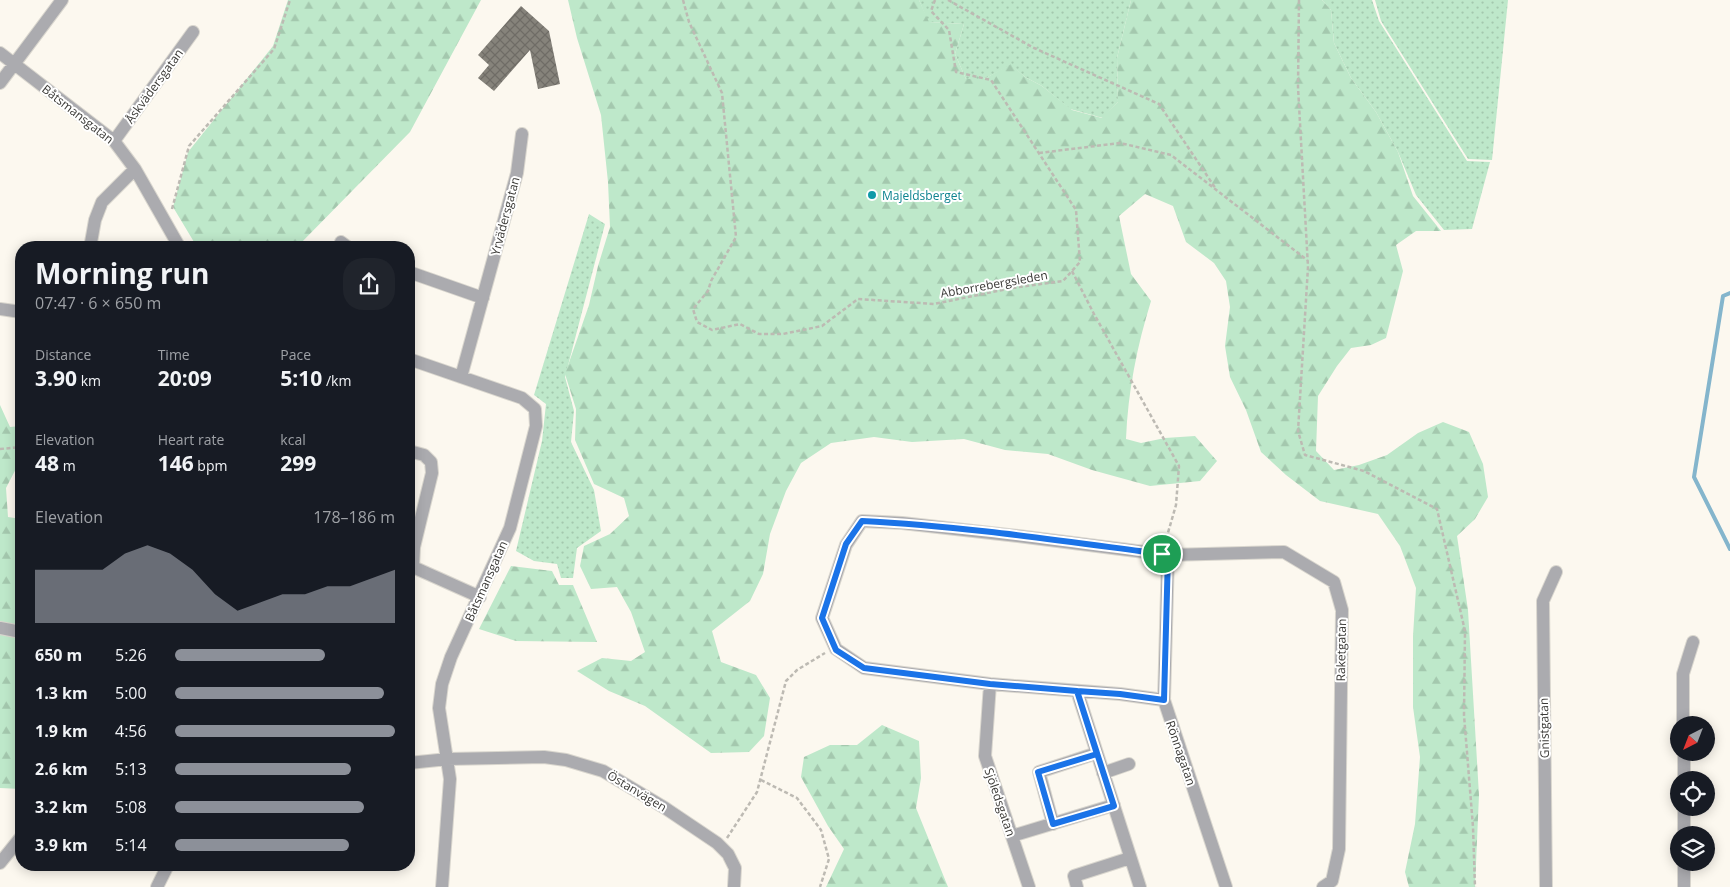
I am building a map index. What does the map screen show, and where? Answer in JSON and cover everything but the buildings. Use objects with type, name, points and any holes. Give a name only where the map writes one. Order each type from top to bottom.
[{"type":"street","points":[[0,83],[62,0]]},
{"type":"street","name":"Åskvädersgatan","points":[[114,141],[193,32]]},
{"type":"street","name":"Båtsmansgatan","points":[[0,53],[114,141],[135,169],[176,241]]},
{"type":"street","name":"Yrvädersgatan","points":[[460,377],[517,173],[522,134]]},
{"type":"street","points":[[91,241],[95,220],[102,202],[135,169]]},
{"type":"street","points":[[415,274],[483,298]]},
{"type":"street","points":[[0,309],[15,311]]},
{"type":"street","name":"Båtsmansgatan","points":[[415,361],[522,398],[534,409],[536,426],[510,528],[451,657],[442,684],[439,708],[450,779],[442,887]]},
{"type":"street","points":[[415,453],[424,455],[431,462],[432,473],[415,543]]},
{"type":"street","name":"Raketgatan","points":[[834,647],[822,618],[846,544],[862,521],[902,523],[1165,554],[1284,552],[1334,582],[1342,610],[1339,848],[1332,881],[1323,887]]},
{"type":"street","name":"Rönnagatan","points":[[1165,554],[1164,700],[1226,887]]},
{"type":"street","points":[[415,570],[480,597]]},
{"type":"street","name":"Gnistgatan","points":[[1546,887],[1543,601],[1556,572]]},
{"type":"street","points":[[0,628],[15,631]]},
{"type":"street","points":[[1683,716],[1683,674],[1694,642]]},
{"type":"street","points":[[834,647],[864,668],[990,684],[1120,694],[1164,700]]},
{"type":"street","name":"Sjöledsgatan","points":[[990,684],[985,756],[1029,887]]},
{"type":"street","points":[[1077,691],[1140,887]]},
{"type":"street","points":[[1053,824],[1038,772],[1097,754]]},
{"type":"street","name":"Östanvägen","points":[[415,762],[448,758],[544,757],[566,760],[603,771],[665,808],[721,847],[728,854],[734,868],[734,887]]},
{"type":"street","points":[[1103,773],[1128,764]]},
{"type":"street","points":[[1012,836],[1114,806]]},
{"type":"street","points":[[0,863],[15,844]]},
{"type":"street","points":[[1077,887],[1074,876],[1130,858]]},
{"type":"street","points":[[157,887],[165,871]]},
{"type":"street","points":[[1684,871],[1684,887]]},
{"type":"path","points":[[168,226],[189,146],[274,49],[290,0]]},
{"type":"path","name":"Abborrebergsleden","points":[[683,0],[689,22],[722,93],[736,237],[710,281],[708,291],[693,309],[697,322],[712,330],[740,324],[759,334],[782,334],[822,326],[858,299],[934,304],[1012,288],[1062,281],[1072,271]]},
{"type":"path","points":[[935,0],[931,10],[949,30],[956,72],[991,80],[1076,210],[1080,262],[1072,271],[1179,466],[1176,505],[1165,554]]},
{"type":"path","points":[[948,0],[1034,48],[1159,104],[1216,189]]},
{"type":"path","points":[[1299,0],[1298,87],[1307,260],[1298,431],[1305,455],[1364,471],[1438,509],[1465,631],[1464,716],[1474,827],[1475,887]]},
{"type":"path","points":[[1039,153],[1120,143],[1171,155],[1307,260]]},
{"type":"path","points":[[0,449],[15,448]]},
{"type":"path","points":[[721,847],[757,792],[786,681],[797,670],[834,647]]},
{"type":"path","points":[[761,780],[797,798],[821,830],[829,859],[820,887]]},
{"type":"green space","points":[[288,0],[481,0],[410,132],[303,241],[193,241],[173,207],[188,152],[273,46]]},
{"type":"green space","points":[[568,0],[919,0],[929,22],[964,24],[955,54],[966,79],[984,79],[1011,64],[1025,77],[1042,86],[1072,110],[1102,118],[1118,102],[1117,58],[1131,0],[1322,0],[1331,10],[1334,43],[1351,78],[1376,112],[1398,152],[1413,196],[1441,231],[1416,231],[1396,245],[1403,271],[1386,338],[1371,345],[1351,348],[1318,396],[1316,451],[1334,470],[1359,465],[1387,455],[1418,433],[1443,422],[1469,432],[1483,464],[1488,497],[1475,519],[1457,536],[1468,610],[1479,795],[1475,887],[1409,887],[1405,872],[1415,824],[1420,757],[1413,707],[1413,636],[1416,588],[1400,546],[1378,514],[1320,501],[1286,475],[1261,452],[1246,410],[1230,377],[1225,346],[1230,307],[1226,281],[1214,263],[1186,242],[1173,206],[1145,194],[1119,216],[1131,274],[1151,301],[1134,369],[1126,439],[1141,443],[1165,438],[1195,436],[1217,461],[1200,481],[1150,486],[1092,470],[1048,454],[1005,450],[964,439],[912,442],[874,437],[831,443],[801,463],[786,491],[770,534],[763,574],[750,601],[712,631],[721,662],[756,675],[770,698],[764,736],[749,752],[711,753],[645,706],[609,691],[577,671],[602,658],[631,661],[645,652],[631,612],[617,587],[591,589],[580,566],[584,546],[610,534],[629,516],[624,498],[594,484],[575,440],[576,409],[565,374],[589,305],[610,227],[608,182],[601,115],[577,38]]},
{"type":"green space","points":[[919,0],[1131,0],[1117,58],[1118,102],[1103,118],[1070,109],[1042,86],[1025,77],[1011,65],[984,79],[966,79],[955,54],[964,24],[928,22]]},
{"type":"green space","points":[[1322,0],[1372,0],[1379,21],[1467,161],[1490,162],[1472,229],[1444,230],[1416,195],[1398,152],[1376,112],[1351,78],[1334,43],[1331,10]]},
{"type":"green space","points":[[1375,0],[1508,0],[1492,160],[1468,159],[1381,21]]},
{"type":"green space","points":[[589,214],[605,224],[565,377],[574,411],[571,442],[594,490],[601,531],[577,548],[573,578],[561,578],[557,564],[534,561],[516,551],[542,441],[546,404],[534,395]]},
{"type":"green space","points":[[0,405],[10,427],[15,427],[15,471],[6,488],[8,517],[15,518],[15,789],[0,788]]},
{"type":"green space","points":[[511,566],[552,571],[559,585],[573,585],[597,642],[516,641],[479,629]]},
{"type":"green space","points":[[882,725],[919,741],[921,778],[916,808],[948,887],[826,887],[844,849],[828,826],[801,777],[804,757],[830,745],[857,745]]},
{"type":"waterway","points":[[1730,293],[1723,296],[1694,477],[1730,549]]},
{"type":"place","name":"Majeldsberget","points":[[872,195]]},
{"type":"route","points":[[1162,554],[902,523],[862,521],[846,544],[822,618],[836,650],[864,668],[990,684],[1077,691],[1114,806],[1053,824],[1038,772],[1097,754],[1077,691],[1164,700],[1168,555],[1162,554]]}]
